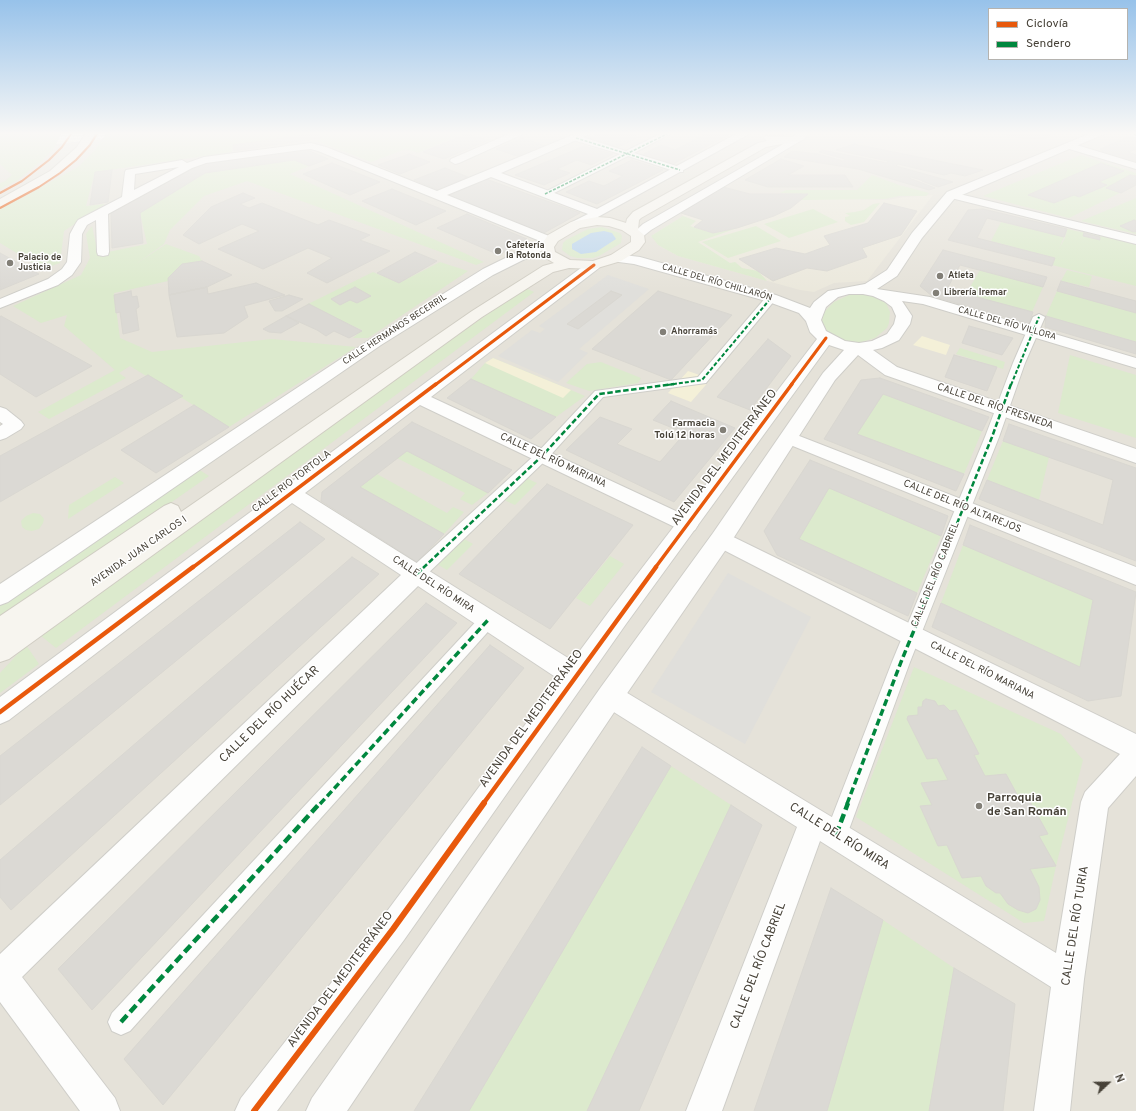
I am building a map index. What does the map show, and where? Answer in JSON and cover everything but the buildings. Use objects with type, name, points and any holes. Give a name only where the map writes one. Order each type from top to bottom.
[{"type":"main road","points":[[0,197],[18,186]]},
{"type":"main road","points":[[0,204],[34,186]]},
{"type":"main road","points":[[273,449],[536,265],[549,245],[576,225],[600,217],[627,213],[677,186]]},
{"type":"main road","points":[[273,449],[477,314],[548,269],[569,264],[594,265],[616,258],[634,247],[636,235],[633,219],[637,215],[689,186]]},
{"type":"main road","points":[[600,217],[622,224],[636,235]]},
{"type":"main road","points":[[549,245],[560,261],[569,264]]},
{"type":"main road","name":"AVENIDA JUAN CARLOS I","points":[[0,629],[273,449]]},
{"type":"main road","name":"AVENIDA JUAN CARLOS I","points":[[0,651],[273,449]]},
{"type":"street","points":[[128,198],[129,186]]},
{"type":"street","points":[[0,304],[53,282],[67,272],[74,262],[76,234],[82,223],[151,186]]},
{"type":"street","points":[[411,186],[549,245]]},
{"type":"street","points":[[436,196],[460,186]]},
{"type":"street","points":[[524,186],[600,217],[653,186]]},
{"type":"street","points":[[545,194],[562,186]]},
{"type":"street","points":[[636,235],[717,186]]},
{"type":"street","points":[[892,273],[891,280],[896,300],[904,316],[900,328],[893,338],[876,345],[857,348],[841,345],[819,329],[819,305],[833,294],[870,287],[892,273],[918,236],[951,194],[971,186]]},
{"type":"street","points":[[951,194],[1136,240]]},
{"type":"street","points":[[102,212],[103,252]]},
{"type":"street","name":"CALLE DEL RÍO CHILLARÓN","points":[[636,235],[652,252],[773,288],[807,296],[833,294]]},
{"type":"street","name":"CALLE HERMANOS BECERRIL","points":[[0,596],[376,342],[502,264],[549,245]]},
{"type":"street","name":"CALLE DEL RÍO CHILLARÓN","points":[[616,258],[635,260],[771,298],[804,310],[819,329]]},
{"type":"street","name":"CALLE RIO TORTOLA","points":[[0,712],[594,265]]},
{"type":"street","name":"CALLE DEL RÍO VILLORA","points":[[856,290],[877,293],[896,300],[925,300],[1136,363]]},
{"type":"street","name":"CALLE DEL RÍO HUÉCAR","points":[[0,975],[416,574],[542,456],[598,394],[702,380],[771,298]]},
{"type":"street","name":"CALLE DEL RÍO CABRIEL","points":[[704,1111],[825,828],[912,636],[1003,409],[1019,363],[1039,317]]},
{"type":"street","name":"AVENIDA DEL MEDITERRÁNEO","points":[[254,1111],[394,929],[575,676],[688,525],[819,329]]},
{"type":"street","points":[[325,1111],[610,696],[721,539],[829,377],[857,348]]},
{"type":"street","name":"CALLE DEL RÍO FRESNEDA","points":[[857,348],[892,371],[1136,456]]},
{"type":"street","name":"CALLE DEL RÍO MARIANA","points":[[418,397],[688,525]]},
{"type":"street","points":[[0,413],[15,426],[0,434]]},
{"type":"street","name":"CALLE DEL RÍO ALTAREJOS","points":[[788,438],[1136,576]]},
{"type":"street","name":"CALLE DEL RÍO MIRA","points":[[291,493],[575,676]]},
{"type":"street","name":"CALLE DEL RÍO MARIANA","points":[[721,539],[1136,748]]},
{"type":"street","points":[[121,1022],[488,620]]},
{"type":"street","name":"CALLE DEL RÍO MIRA","points":[[610,696],[1068,979]]},
{"type":"street","name":"CALLE DEL RÍO TURIA","points":[[1052,1111],[1068,979],[1095,802],[1136,756]]},
{"type":"street","points":[[0,975],[102,1111]]},
{"type":"shaded area","points":[[0,186],[1136,186],[1136,1111],[0,1111]]},
{"type":"shaded area","points":[[723,187],[750,194],[838,199],[888,200],[904,197],[933,195],[867,281],[834,283],[814,292],[800,290],[678,256],[658,245],[651,236],[683,216],[681,213]]},
{"type":"shaded area","points":[[608,275],[649,289],[579,349],[588,353],[558,382],[498,356],[532,330],[540,333],[545,329],[539,326]]},
{"type":"shaded area","points":[[728,573],[811,617],[745,744],[651,692]]},
{"type":"green space","points":[[43,186],[91,186],[86,206],[105,204],[64,231],[60,263],[43,269],[0,243],[0,209]]},
{"type":"green space","points":[[184,186],[233,186],[204,196],[170,230],[164,244],[136,264],[166,244],[199,256],[202,261],[182,264],[168,281],[114,293],[120,338],[152,352],[272,339],[356,347],[229,427],[130,366],[119,373],[126,378],[49,419],[38,412],[115,370],[64,326],[67,315],[41,323],[13,306],[81,275],[90,258],[86,234],[92,226],[98,254],[147,244],[140,213]]},
{"type":"green space","points":[[260,186],[316,186],[484,262],[476,265]]},
{"type":"green space","points":[[861,186],[902,186],[929,193],[926,196],[899,196],[885,199],[801,200],[807,194],[780,193],[786,190],[857,190]]},
{"type":"green space","points":[[1007,186],[1134,186],[1069,218],[983,196]]},
{"type":"green space","points":[[1136,198],[1136,234],[1081,221]]},
{"type":"green space","points":[[880,203],[864,222],[851,225],[845,221],[845,217],[850,216],[845,213],[864,210],[873,204]]},
{"type":"green space","points":[[813,209],[838,222],[789,238],[764,224]]},
{"type":"green space","points":[[683,216],[696,221],[690,226],[713,233],[737,228],[698,242],[730,263],[735,262],[742,268],[758,271],[767,281],[678,256],[658,245],[651,236]]},
{"type":"green space","points":[[1001,222],[1064,237],[1059,249],[1065,238],[1067,229],[1136,244],[1136,286],[1052,265],[1055,258],[991,241]]},
{"type":"green space","points":[[756,226],[781,241],[728,258],[702,242]]},
{"type":"green space","points":[[602,227],[620,233],[622,236],[621,243],[593,258],[577,258],[570,256],[562,250],[563,243],[566,240],[588,229]]},
{"type":"green space","points":[[440,262],[468,271],[368,338],[353,338],[362,330],[306,305],[373,272],[399,283]]},
{"type":"green space","points":[[980,270],[1043,287],[1032,312],[966,294]]},
{"type":"green space","points":[[1067,270],[1092,276],[1089,287],[1061,281]]},
{"type":"green space","points":[[525,288],[534,292],[56,648],[35,631]]},
{"type":"green space","points":[[1057,291],[1136,313],[1136,342],[1046,316]]},
{"type":"green space","points":[[849,295],[870,295],[886,303],[890,312],[889,323],[887,328],[875,338],[862,342],[845,342],[825,331],[822,323],[823,313],[834,302]]},
{"type":"green space","points":[[960,348],[1005,362],[1003,369],[956,354]]},
{"type":"green space","points":[[1070,355],[1136,375],[1136,438],[1058,413]]},
{"type":"green space","points":[[493,358],[585,396],[556,417],[471,379],[485,363]]},
{"type":"green space","points":[[601,362],[641,378],[638,383],[589,391],[566,383],[587,364]]},
{"type":"green space","points":[[883,394],[982,431],[964,474],[857,434]]},
{"type":"green space","points":[[1003,441],[1049,457],[1039,500],[987,480]]},
{"type":"green space","points":[[407,451],[488,493],[472,505],[460,499],[465,493],[397,458]]},
{"type":"green space","points":[[198,469],[209,476],[0,622],[0,602]]},
{"type":"green space","points":[[377,474],[447,513],[453,507],[464,512],[444,534],[360,487]]},
{"type":"green space","points":[[115,477],[124,483],[68,519],[69,505]]},
{"type":"green space","points":[[526,478],[537,483],[515,505],[504,500]]},
{"type":"green space","points":[[829,488],[941,536],[917,593],[799,539]]},
{"type":"green space","points":[[33,513],[40,514],[44,519],[43,523],[39,529],[32,531],[26,530],[22,527],[21,521],[26,516]]},
{"type":"green space","points":[[461,537],[473,544],[447,570],[435,563]]},
{"type":"green space","points":[[963,545],[1093,600],[1080,667],[941,603]]},
{"type":"green space","points":[[610,556],[624,564],[590,606],[576,598]]},
{"type":"green space","points":[[26,645],[39,664],[0,693],[0,673]]},
{"type":"green space","points":[[914,667],[1061,734],[1083,760],[1056,866],[1044,921],[1024,923],[856,817]]},
{"type":"green space","points":[[671,766],[731,805],[587,1111],[469,1111]]},
{"type":"green space","points":[[883,920],[954,968],[929,1111],[827,1111]]},
{"type":"sand","points":[[922,336],[950,345],[946,355],[913,345]]},
{"type":"sand","points":[[493,358],[571,390],[563,398],[485,363]]},
{"type":"sand","points":[[688,371],[711,379],[691,402],[668,393]]},
{"type":"water","points":[[604,231],[612,233],[616,239],[596,252],[581,254],[572,249],[572,244],[591,233]]},
{"type":"marked path","points":[[545,194],[562,186]]},
{"type":"marked path","points":[[416,574],[542,456],[599,394],[702,380],[771,298]]},
{"type":"marked path","points":[[836,835],[901,662],[992,437],[1019,363],[1039,317]]},
{"type":"marked path","points":[[121,1022],[488,620]]},
{"type":"cycle path","points":[[0,193],[13,186]]},
{"type":"cycle path","points":[[0,208],[41,186]]},
{"type":"cycle path","points":[[0,712],[594,265]]},
{"type":"cycle path","points":[[254,1111],[393,929],[618,617],[826,338]]},
{"type":"place","name":"Cafetería la Rotonda","points":[[498,251]]},
{"type":"place","name":"Palacio de Justicia","points":[[10,263]]},
{"type":"place","name":"Atleta","points":[[940,276]]},
{"type":"place","name":"Librería Iremar","points":[[936,293]]},
{"type":"place","name":"Ahorramás","points":[[663,332]]},
{"type":"place","name":"Farmacia Tolú 12 horas","points":[[723,430]]},
{"type":"place","name":"Parroquia de San Román","points":[[979,806]]}]
